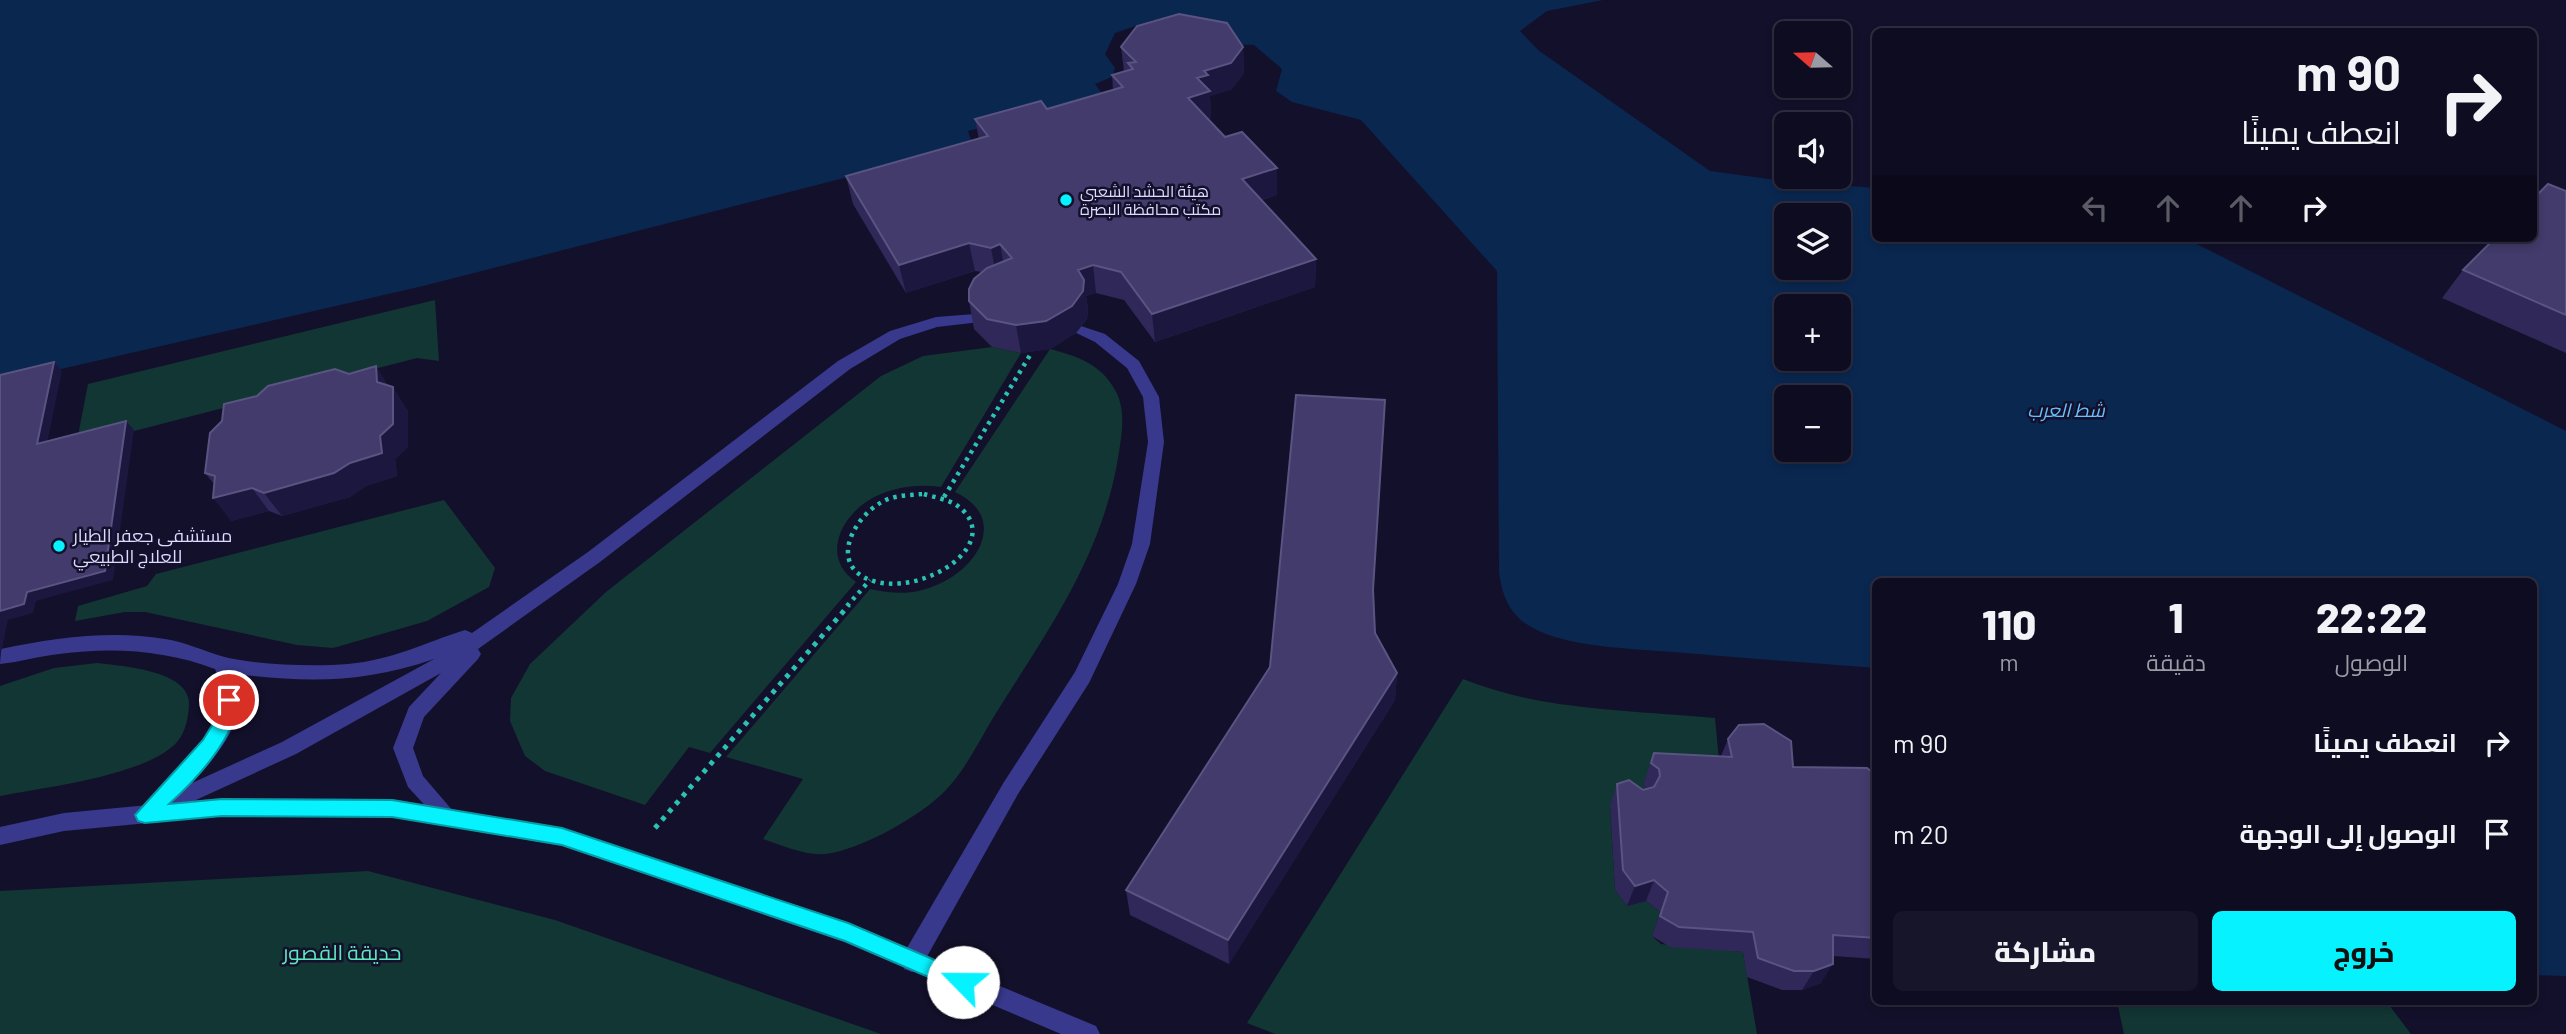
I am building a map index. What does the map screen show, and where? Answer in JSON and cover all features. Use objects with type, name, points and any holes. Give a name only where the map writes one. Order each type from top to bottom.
[{"type":"street","points":[[145,815],[289,748],[448,660],[594,557],[844,365],[895,335],[936,323],[975,319]]},
{"type":"street","points":[[912,961],[1011,788],[1082,677],[1127,584],[1141,544],[1156,442],[1151,397],[1133,365],[1100,338],[1078,330]]},
{"type":"street","points":[[1,657],[92,640],[167,647],[197,653],[222,664],[332,676],[370,672],[443,648],[519,611]]},
{"type":"street","points":[[449,818],[415,781],[403,748],[416,712],[449,674],[519,611]]},
{"type":"street","points":[[145,815],[173,788],[209,746],[228,715],[231,684],[222,664]]},
{"type":"street","points":[[0,836],[64,822],[222,807],[379,808],[562,837],[848,933],[1088,1034]]},
{"type":"path","points":[[944,497],[1032,352]]},
{"type":"path","points":[[914,494],[944,497],[959,505],[969,515],[973,529],[971,544],[962,558],[930,580],[890,586],[856,572],[847,558],[847,542],[853,527],[866,513],[883,502],[914,494]]},
{"type":"path","points":[[629,859],[870,580]]},
{"type":"green space","points":[[435,300],[439,361],[417,358],[76,446],[88,384]]},
{"type":"green space","points":[[992,347],[1021,353],[941,487],[903,487],[881,494],[856,510],[840,533],[837,546],[838,559],[844,571],[856,582],[710,753],[689,747],[645,805],[545,771],[525,756],[510,721],[511,698],[530,664],[606,592],[881,376],[923,356]]},
{"type":"green space","points":[[1050,349],[1079,358],[1103,374],[1118,397],[1122,421],[1112,488],[1101,523],[1056,618],[961,772],[946,790],[922,810],[873,839],[825,854],[802,852],[763,839],[803,779],[726,757],[870,589],[902,593],[926,589],[950,578],[974,556],[984,529],[981,515],[972,503],[955,492]]},
{"type":"green space","points":[[444,500],[495,568],[489,587],[427,621],[333,648],[297,645],[145,612],[125,612],[75,621],[78,606],[147,586],[156,574]]},
{"type":"green space","points":[[97,663],[136,668],[165,676],[177,683],[185,691],[189,702],[186,723],[180,738],[162,754],[119,772],[0,796],[0,686],[54,668]]},
{"type":"green space","points":[[1463,679],[1493,690],[1587,708],[1715,718],[1719,761],[1647,775],[1643,785],[1651,791],[1610,806],[1615,890],[1627,906],[1646,901],[1660,912],[1652,936],[1661,944],[1743,952],[1757,1034],[1275,1034],[1247,1023]]},
{"type":"green space","name":"حديقة القصور","points":[[368,871],[555,920],[881,1034],[0,1034],[0,891]]},
{"type":"green space","points":[[2118,1005],[2389,1005],[2411,1034],[2124,1034]]},
{"type":"water","name":"شط العرب","points":[[0,0],[1603,0],[1547,11],[1520,31],[1538,50],[1710,171],[1774,180],[1774,189],[1872,188],[1872,242],[2193,242],[2566,431],[2566,976],[2537,975],[2537,578],[1872,578],[1872,668],[1621,648],[1563,639],[1533,628],[1518,618],[1502,589],[1499,572],[1497,271],[1361,120],[1292,102],[1276,91],[1282,69],[1254,45],[1231,44],[1194,26],[1153,20],[1115,33],[1105,54],[1115,68],[1112,77],[1095,84],[1103,95],[968,131],[973,145],[423,286],[0,383]]},
{"type":"building","name":"هيئة الحشد الشعبي مكتب محافظة البصرة","points":[[1179,14],[1227,23],[1243,47],[1231,63],[1204,71],[1208,75],[1197,78],[1210,91],[1188,98],[1225,137],[1242,132],[1277,168],[1242,179],[1316,259],[1152,314],[1121,272],[1093,265],[1078,270],[1084,280],[1083,291],[1072,306],[1046,321],[1016,325],[987,319],[969,301],[969,289],[974,279],[987,268],[1012,258],[1000,244],[991,248],[969,243],[899,265],[846,176],[988,136],[975,119],[1041,101],[1047,109],[1123,87],[1112,75],[1133,69],[1128,63],[1136,62],[1121,47],[1137,26]]},
{"type":"building","points":[[2548,184],[2566,191],[2566,315],[2463,270],[2491,242],[2537,242],[2537,195]]},
{"type":"building","name":"مستشفى جعفر الطيار للعلاج الطبيعي","points":[[54,362],[37,444],[126,421],[105,571],[27,592],[24,604],[0,611],[0,375]]},
{"type":"building","points":[[376,366],[377,382],[393,387],[393,424],[380,436],[382,453],[350,463],[334,473],[264,493],[252,488],[213,498],[215,476],[205,473],[210,433],[222,421],[224,404],[257,396],[268,386],[335,369],[349,374]]},
{"type":"building","points":[[1296,395],[1385,400],[1373,590],[1375,633],[1397,673],[1228,940],[1126,890],[1270,667]]},
{"type":"building","points":[[1764,724],[1791,741],[1793,767],[1867,768],[1872,772],[1872,938],[1833,935],[1833,964],[1814,971],[1794,971],[1758,958],[1753,932],[1679,927],[1660,916],[1668,892],[1654,880],[1635,886],[1623,870],[1617,784],[1629,780],[1643,790],[1654,787],[1660,776],[1659,769],[1651,763],[1654,753],[1732,757],[1728,739],[1739,725]]},
{"type":"place","name":"هيئة الحشد الشعبي مكتب محافظة البصرة","points":[[1066,200]]},
{"type":"place","name":"مستشفى جعفر الطيار للعلاج الطبيعي","points":[[59,546]]},
{"type":"route","points":[[229,700],[228,715],[209,746],[173,788],[145,815],[222,807],[392,808],[562,837],[848,933],[963,982]]}]
